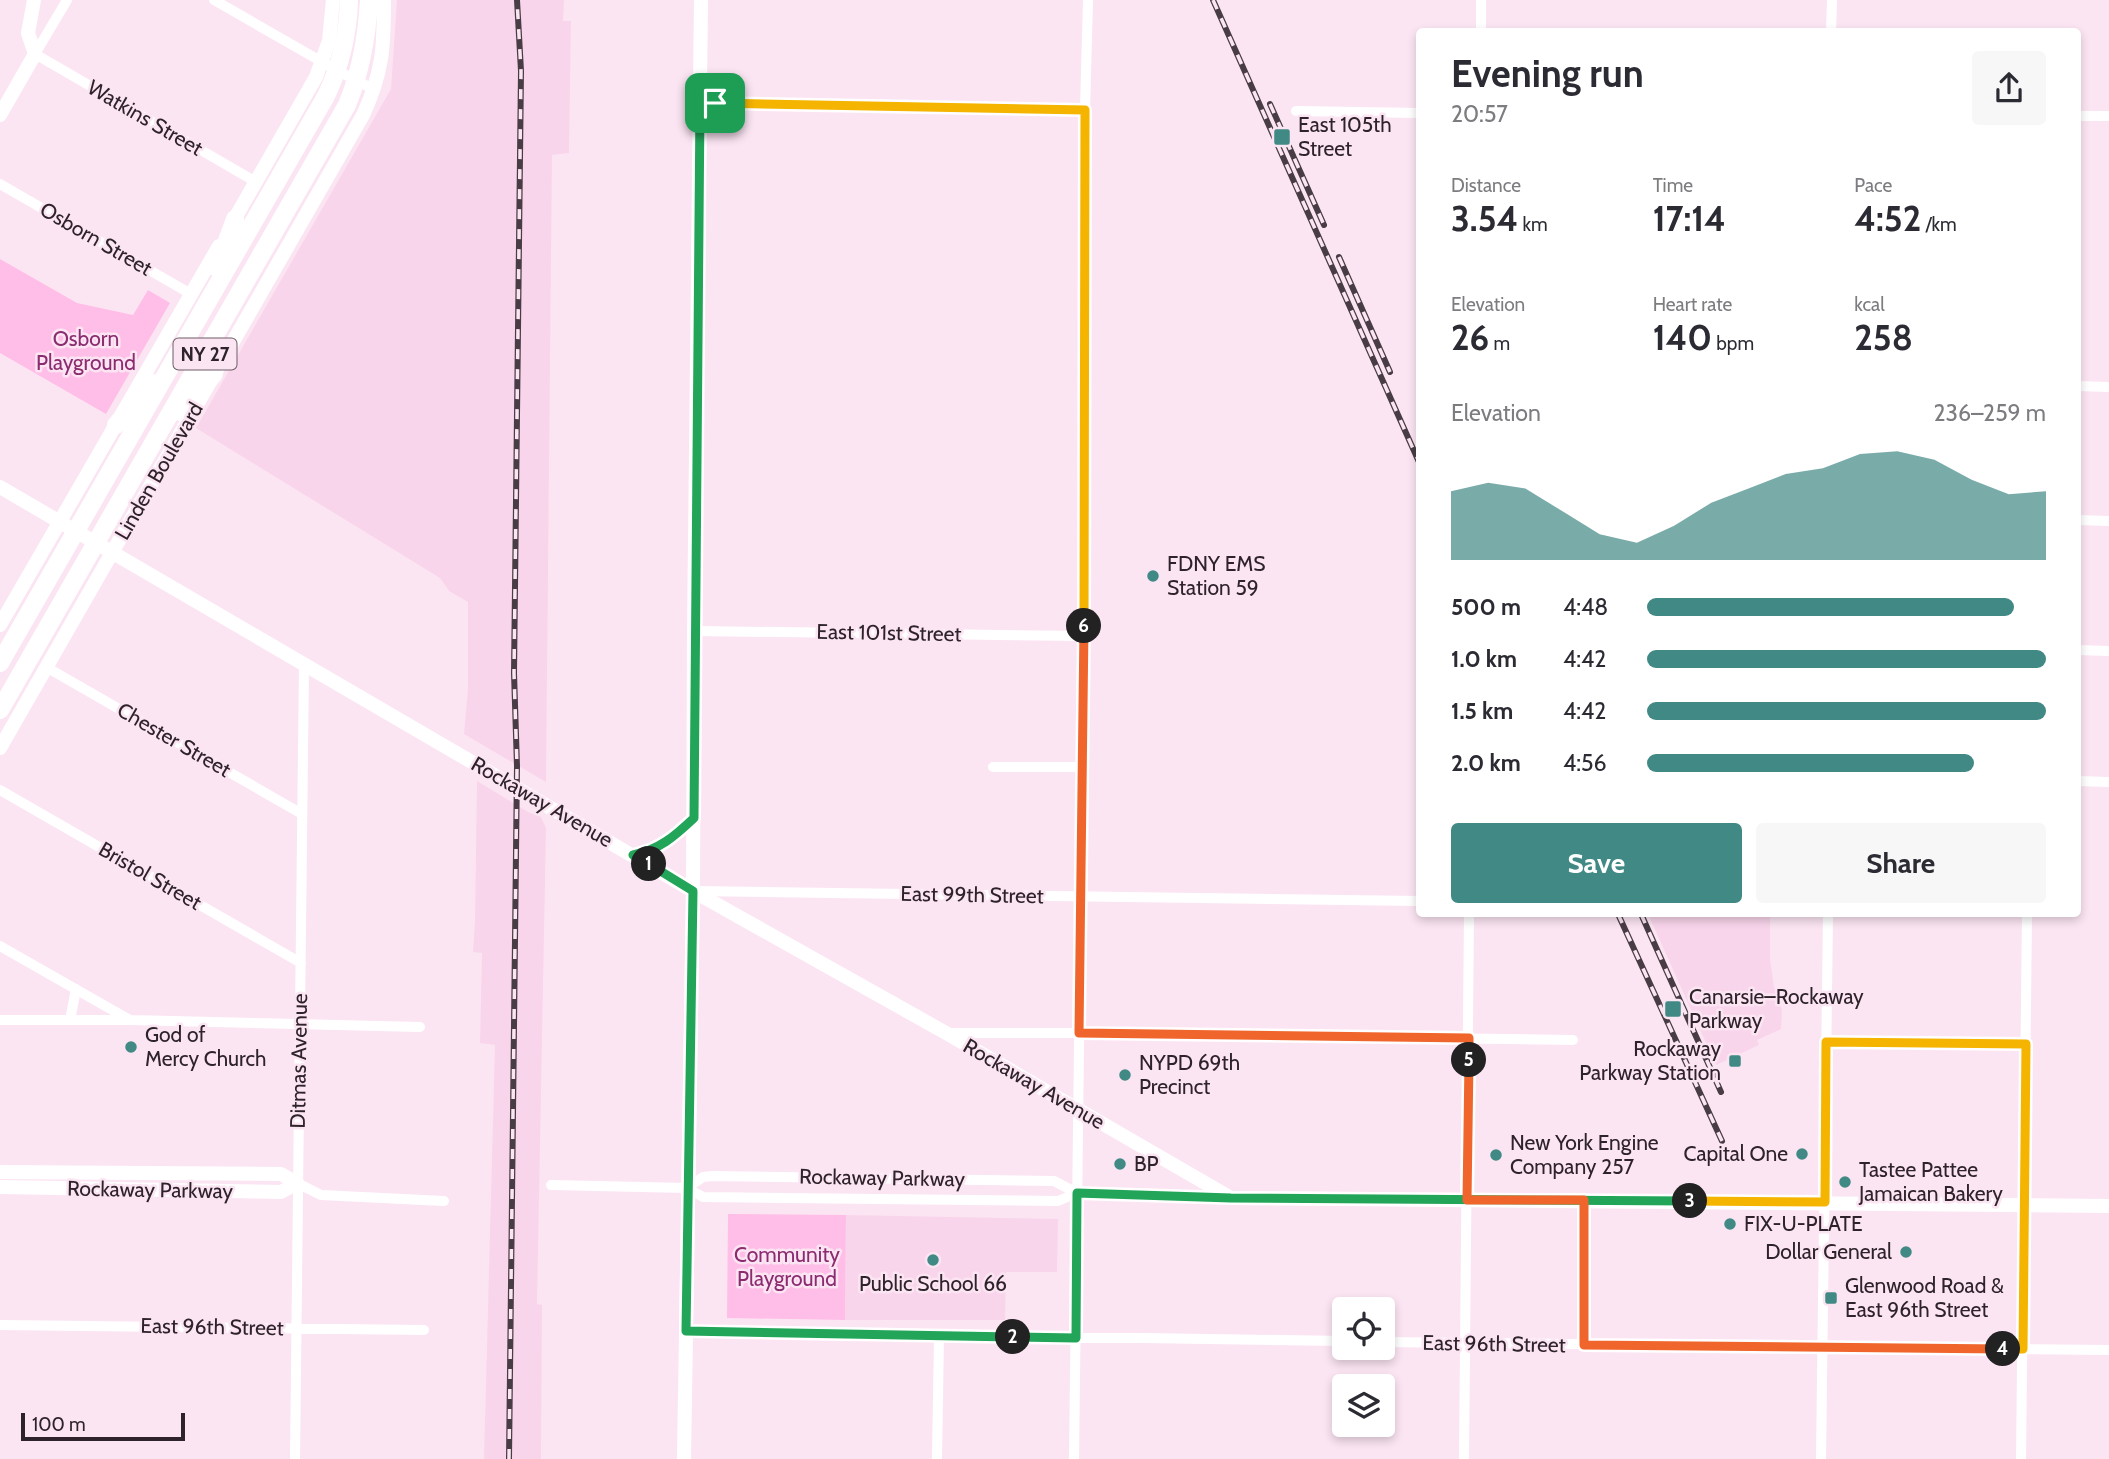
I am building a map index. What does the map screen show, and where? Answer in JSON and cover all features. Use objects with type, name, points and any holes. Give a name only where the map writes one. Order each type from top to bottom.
[{"type":"highway","name":"Linden Boulevard","points":[[0,663],[326,96],[330,67],[345,42],[349,0]]},
{"type":"highway","name":"Linden Boulevard","points":[[1,710],[104,548],[157,438],[347,106],[357,81],[364,50],[369,0]]},
{"type":"highway","points":[[202,311],[234,219]]},
{"type":"highway","points":[[116,425],[178,354]]},
{"type":"highway","points":[[157,438],[214,374]]},
{"type":"street","points":[[34,0],[28,33],[35,54]]},
{"type":"street","points":[[0,115],[67,0]]},
{"type":"street","points":[[214,0],[375,90]]},
{"type":"street","name":"Linden Boulevard","points":[[0,625],[313,83],[330,67],[329,41],[333,0]]},
{"type":"street","name":"Linden Boulevard","points":[[0,748],[46,667],[104,548],[214,374],[363,115],[375,90],[382,63],[384,0]]},
{"type":"street","points":[[684,1459],[694,818],[701,0]]},
{"type":"street","points":[[1074,1459],[1083,767],[1085,110],[1088,0]]},
{"type":"street","points":[[1481,0],[1481,28]]},
{"type":"street","points":[[1832,0],[1832,28]]},
{"type":"street","name":"Watkins Street","points":[[35,54],[256,182]]},
{"type":"street","points":[[700,103],[1085,110]]},
{"type":"street","points":[[1296,111],[1416,113]]},
{"type":"street","points":[[2081,116],[2109,116]]},
{"type":"street","name":"Osborn Street","points":[[0,184],[191,294]]},
{"type":"street","points":[[2081,386],[2109,387]]},
{"type":"street","name":"Rockaway Avenue","points":[[0,487],[693,891],[1231,1198]]},
{"type":"street","points":[[2081,520],[2109,521]]},
{"type":"street","name":"East 101st Street","points":[[694,631],[1084,636]]},
{"type":"street","points":[[2081,650],[2109,651]]},
{"type":"street","name":"Ditmas Avenue","points":[[295,1459],[304,663]]},
{"type":"street","name":"Chester Street","points":[[46,667],[302,814]]},
{"type":"street","points":[[993,767],[1083,767]]},
{"type":"street","points":[[2081,781],[2109,782]]},
{"type":"street","name":"Bristol Street","points":[[0,790],[301,962]]},
{"type":"street","points":[[633,855],[662,845],[694,818]]},
{"type":"street","name":"East 99th Street","points":[[693,891],[1416,901]]},
{"type":"street","points":[[1464,1459],[1469,917]]},
{"type":"street","points":[[1821,1459],[1828,917]]},
{"type":"street","points":[[2021,1459],[2027,917]]},
{"type":"street","points":[[0,946],[130,1020]]},
{"type":"street","points":[[70,1020],[76,989]]},
{"type":"street","points":[[0,1020],[130,1020],[420,1027]]},
{"type":"street","points":[[946,1033],[1573,1040]]},
{"type":"street","points":[[1826,1042],[2026,1044]]},
{"type":"street","name":"Rockaway Parkway","points":[[0,1172],[281,1174],[321,1195],[444,1201]]},
{"type":"street","name":"Rockaway Parkway","points":[[687,1188],[703,1177],[712,1176],[1055,1181],[1077,1193]]},
{"type":"street","name":"Rockaway Parkway","points":[[0,1187],[281,1192],[297,1183]]},
{"type":"street","name":"Rockaway Parkway","points":[[551,1185],[687,1188],[703,1197],[1058,1201],[1077,1193],[1231,1198],[2109,1206]]},
{"type":"street","points":[[1584,1200],[1584,1345]]},
{"type":"street","name":"East 96th Street","points":[[0,1325],[424,1330]]},
{"type":"street","points":[[686,1331],[1332,1341]]},
{"type":"street","points":[[937,1459],[939,1336]]},
{"type":"street","name":"East 96th Street","points":[[1395,1342],[2109,1350]]},
{"type":"shaded area","points":[[397,0],[564,0],[563,21],[571,21],[569,153],[552,155],[546,782],[464,734],[468,689],[468,602],[449,591],[440,578],[196,428],[391,89]]},
{"type":"shaded area","points":[[477,781],[541,817],[546,828],[537,1304],[542,1305],[541,1459],[484,1459],[495,1045],[480,1043],[482,953],[473,952]]},
{"type":"shaded area","points":[[1649,917],[1770,917],[1770,959],[1774,987],[1782,1010],[1781,1029],[1757,1040],[1759,1045],[1716,1065]]},
{"type":"shaded area","points":[[846,1215],[1058,1219],[1057,1272],[1006,1272],[1005,1320],[845,1320]]},
{"type":"green space","name":"Osborn Playground","points":[[0,259],[77,303],[133,315],[148,290],[170,303],[106,414],[0,353]]},
{"type":"green space","name":"Community Playground","points":[[728,1214],[846,1215],[845,1320],[727,1318]]},
{"type":"railway","points":[[509,1459],[521,71],[517,0]]},
{"type":"railway","points":[[1213,0],[1416,455]]},
{"type":"railway","points":[[1270,104],[1324,225]]},
{"type":"railway","points":[[1339,257],[1390,372]]},
{"type":"railway","points":[[1619,917],[1722,1141]]},
{"type":"railway","points":[[1642,917],[1721,1092]]},
{"type":"place","name":"East 105th Street","points":[[1282,137]]},
{"type":"place","name":"FDNY EMS Station 59","points":[[1153,576]]},
{"type":"place","name":"Canarsie–Rockaway Parkway","points":[[1673,1009]]},
{"type":"place","name":"God of Mercy Church","points":[[131,1047]]},
{"type":"place","name":"Rockaway Parkway Station","points":[[1735,1061]]},
{"type":"place","name":"NYPD 69th Precinct","points":[[1125,1075]]},
{"type":"place","name":"Capital One","points":[[1802,1154]]},
{"type":"place","name":"New York Engine Company 257","points":[[1496,1155]]},
{"type":"place","name":"BP","points":[[1120,1164]]},
{"type":"place","name":"Tastee Pattee Jamaican Bakery","points":[[1845,1182]]},
{"type":"place","name":"FIX-U-PLATE","points":[[1730,1224]]},
{"type":"place","name":"Dollar General","points":[[1906,1252]]},
{"type":"place","name":"Public School 66","points":[[933,1260]]},
{"type":"place","name":"Glenwood Road & East 96th Street","points":[[1831,1298]]},
{"type":"route","points":[[715,103],[700,103],[694,818],[662,845],[633,855],[693,891],[686,1331],[1076,1338],[1077,1193],[1231,1198],[1467,1200],[1481,1200],[1584,1200],[1592,1200],[1769,1201],[1825,1202],[1826,1042],[2026,1044],[2023,1349],[1584,1345],[1584,1200],[1467,1200],[1469,1038],[1079,1033],[1084,636],[1085,110],[715,103]]}]
